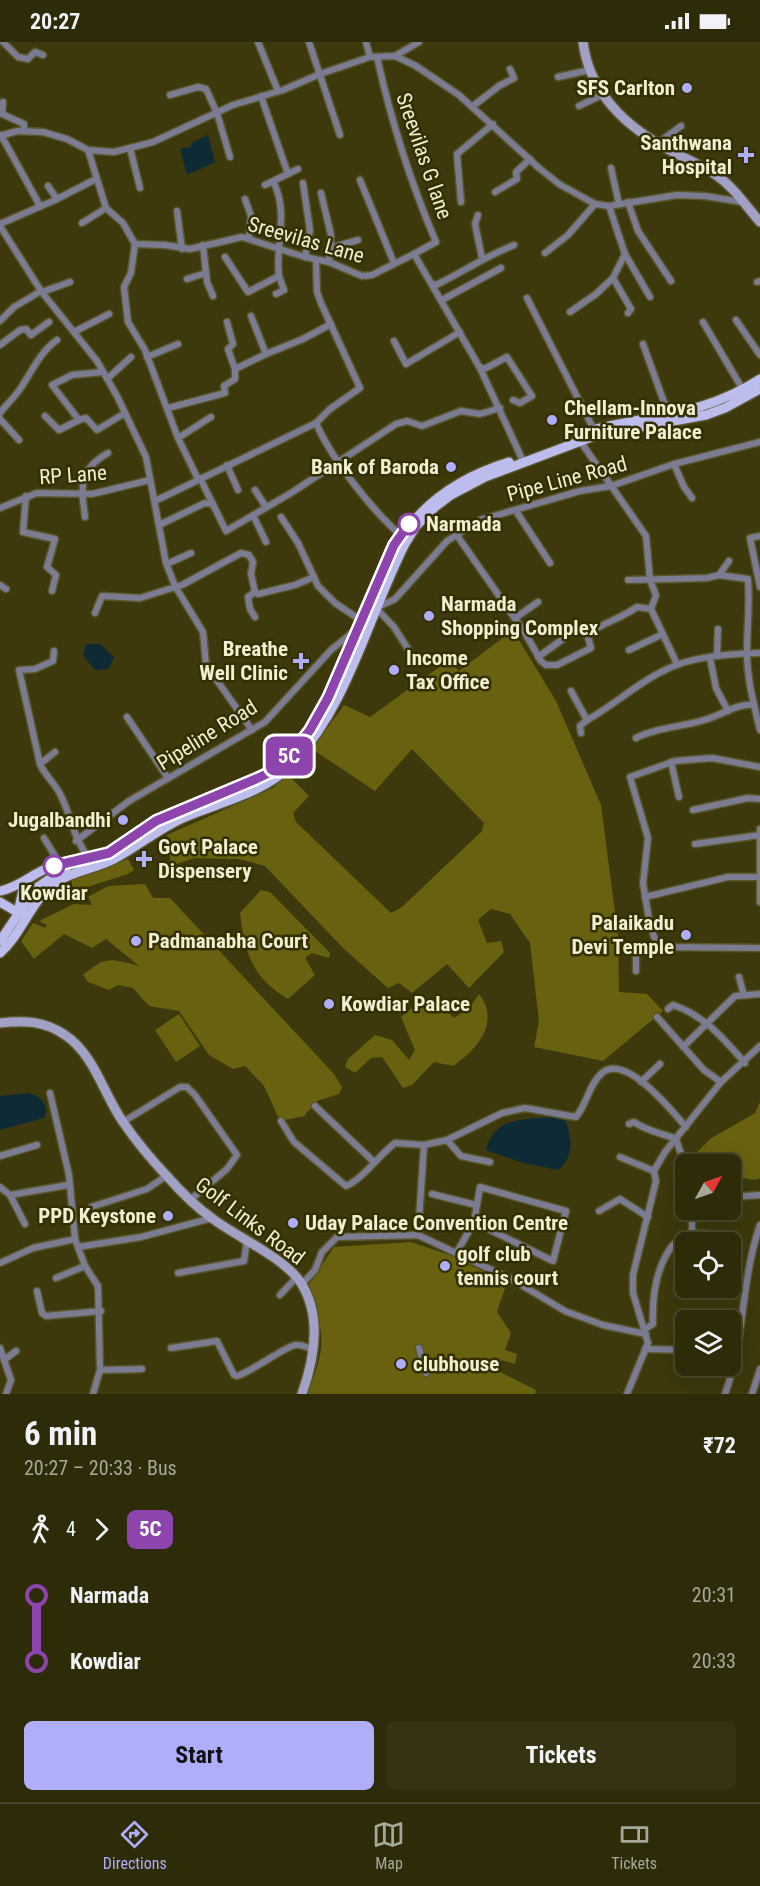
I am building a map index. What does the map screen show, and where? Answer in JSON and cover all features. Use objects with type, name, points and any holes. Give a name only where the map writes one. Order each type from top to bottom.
[{"type":"main road","points":[[0,891],[60,864],[109,853],[156,821],[273,771],[294,750],[315,722],[373,606],[403,538],[452,495],[485,477],[594,430],[669,416],[712,404],[743,390],[760,379]]},
{"type":"main road","points":[[578,438],[706,415],[760,390]]},
{"type":"main road","points":[[0,941],[43,893],[58,881],[108,862],[156,831],[279,776],[303,752],[325,720],[362,627]]},
{"type":"main road","points":[[0,953],[35,889],[46,879],[88,857]]},
{"type":"main road","points":[[22,915],[25,881]]},
{"type":"main road","points":[[0,902],[22,915]]},
{"type":"street","points":[[3,42],[18,57],[28,59],[35,52],[43,55]]},
{"type":"street","points":[[258,42],[278,91]]},
{"type":"street","points":[[309,42],[340,135]]},
{"type":"street","points":[[366,42],[374,57]]},
{"type":"street","points":[[40,206],[1,136],[24,131],[43,132],[67,139],[88,150],[114,152],[153,142],[217,113],[320,74],[374,57],[395,56],[419,42]]},
{"type":"street","points":[[583,42],[590,70],[602,95],[632,125],[658,143],[716,175],[731,187],[741,202],[760,222]]},
{"type":"street","points":[[395,56],[416,66],[473,106],[559,184],[595,204],[609,206],[677,195],[741,202]]},
{"type":"street","name":"Sreevilas G lane","points":[[374,57],[406,169],[436,242],[414,254]]},
{"type":"street","points":[[473,106],[499,86],[514,78],[510,69]]},
{"type":"street","points":[[558,77],[590,70]]},
{"type":"street","points":[[170,95],[198,87],[206,89],[217,113],[230,157]]},
{"type":"street","points":[[579,106],[602,95]]},
{"type":"street","points":[[261,96],[288,174]]},
{"type":"street","points":[[3,102],[2,114],[24,124],[24,131]]},
{"type":"street","points":[[461,202],[461,174],[457,154],[493,124]]},
{"type":"street","points":[[658,143],[681,126]]},
{"type":"street","points":[[130,148],[140,188]]},
{"type":"street","points":[[88,150],[106,208],[123,223],[135,244],[131,273],[124,287],[124,299],[132,332],[147,357],[178,438],[226,531],[381,431],[400,422],[422,426],[461,411],[480,414],[500,408]]},
{"type":"street","points":[[495,192],[517,179],[516,172],[530,159]]},
{"type":"street","points":[[611,168],[619,204]]},
{"type":"street","points":[[265,184],[298,170]]},
{"type":"street","points":[[96,179],[0,225],[42,292],[103,372],[125,413],[146,457],[167,564],[175,586],[203,632],[204,660],[209,673],[252,730]]},
{"type":"street","points":[[360,180],[394,263]]},
{"type":"street","points":[[274,183],[278,191],[283,229],[276,255],[284,290],[276,294]]},
{"type":"street","points":[[303,183],[310,230],[305,257]]},
{"type":"street","points":[[48,186],[57,199]]},
{"type":"street","points":[[321,193],[330,226],[329,261]]},
{"type":"street","points":[[245,199],[251,216],[249,238]]},
{"type":"street","points":[[628,202],[638,231],[671,281]]},
{"type":"street","points":[[545,253],[568,235],[595,204]]},
{"type":"street","points":[[609,206],[625,254],[650,297]]},
{"type":"street","points":[[82,223],[106,208]]},
{"type":"street","points":[[177,211],[182,249]]},
{"type":"street","points":[[478,215],[475,224],[483,258]]},
{"type":"street","name":"Sreevilas Lane","points":[[135,244],[165,245],[182,249],[234,236],[249,238],[305,257],[329,261],[362,276],[372,276],[414,254]]},
{"type":"street","points":[[330,248],[358,240]]},
{"type":"street","points":[[203,245],[206,273],[213,296]]},
{"type":"street","points":[[432,284],[436,285],[459,274],[483,258],[514,245]]},
{"type":"street","points":[[414,254],[480,368],[524,460]]},
{"type":"street","points":[[570,312],[596,294],[613,278],[625,254]]},
{"type":"street","points":[[225,257],[248,291],[279,276]]},
{"type":"street","points":[[155,501],[316,423],[330,409],[360,388],[317,292],[316,260]]},
{"type":"street","points":[[442,300],[501,268]]},
{"type":"street","points":[[187,279],[206,273]]},
{"type":"street","points":[[613,278],[631,309],[628,313]]},
{"type":"street","points":[[0,321],[14,307],[42,292],[70,282]]},
{"type":"street","points":[[526,297],[594,430]]},
{"type":"street","points":[[74,332],[109,314]]},
{"type":"street","points":[[251,316],[266,354]]},
{"type":"street","points":[[736,320],[760,355]]},
{"type":"street","points":[[0,345],[20,330],[26,329],[31,335],[49,322]]},
{"type":"street","points":[[168,408],[225,393],[224,386],[235,379],[236,369],[228,349],[228,346],[233,344],[226,322]]},
{"type":"street","points":[[703,322],[743,390]]},
{"type":"street","points":[[236,369],[331,324]]},
{"type":"street","points":[[394,341],[406,364],[459,332]]},
{"type":"street","points":[[0,413],[57,340]]},
{"type":"street","points":[[147,357],[178,344]]},
{"type":"street","points":[[643,344],[669,416]]},
{"type":"street","points":[[107,379],[131,357]]},
{"type":"street","points":[[480,368],[486,368],[507,357],[532,396],[520,403],[513,400]]},
{"type":"street","points":[[79,420],[52,385],[72,375],[103,372]]},
{"type":"street","points":[[45,416],[59,430],[86,418],[97,430],[125,413]]},
{"type":"street","points":[[178,438],[211,417]]},
{"type":"street","points":[[0,419],[19,440]]},
{"type":"street","points":[[316,423],[326,447],[336,462],[403,538]]},
{"type":"street","points":[[578,438],[646,536],[650,580],[656,595],[651,609],[677,664]]},
{"type":"street","name":"Pipe Line Road","points":[[373,606],[395,598],[447,541],[480,520],[580,491],[611,486],[674,464],[760,442]]},
{"type":"street","points":[[85,517],[81,492],[83,475],[97,459],[108,453]]},
{"type":"street","points":[[674,464],[684,487],[692,498]]},
{"type":"street","points":[[227,465],[238,490]]},
{"type":"street","name":"RP Lane","points":[[0,508],[26,496],[81,492],[92,494],[150,480]]},
{"type":"street","points":[[255,490],[266,507]]},
{"type":"street","points":[[26,496],[23,532],[55,538],[47,567],[56,575],[52,591]]},
{"type":"street","points":[[159,525],[206,503],[213,504]]},
{"type":"street","points":[[516,511],[550,563]]},
{"type":"street","points":[[253,515],[266,542]]},
{"type":"street","points":[[281,518],[324,594],[362,627]]},
{"type":"street","points":[[456,534],[538,657],[546,665],[557,665],[591,648],[587,634],[596,628],[637,607],[651,609]]},
{"type":"street","points":[[749,588],[760,587],[750,538],[760,536]]},
{"type":"street","points":[[167,564],[191,553]]},
{"type":"street","points":[[95,613],[102,596],[140,597],[186,583],[217,563],[246,553],[253,562],[251,574],[255,592]]},
{"type":"street","points":[[719,575],[729,561]]},
{"type":"street","points":[[628,580],[707,578],[719,575],[748,579],[750,610],[747,653],[760,730]]},
{"type":"street","points":[[255,617],[250,609],[248,597],[255,592],[268,593],[314,577]]},
{"type":"street","points":[[514,618],[538,602]]},
{"type":"street","points":[[373,606],[408,648]]},
{"type":"street","name":"Pipeline Road","points":[[76,841],[129,801],[265,722],[332,650],[362,627]]},
{"type":"street","points":[[718,629],[714,657],[716,688],[728,711]]},
{"type":"street","points":[[629,650],[663,634]]},
{"type":"street","points":[[538,657],[563,639]]},
{"type":"street","points":[[54,651],[53,661],[35,669],[19,670],[39,764],[63,798],[76,841],[88,857]]},
{"type":"street","points":[[581,733],[580,726],[587,720],[644,681],[677,664],[714,657],[760,653]]},
{"type":"street","points":[[571,691],[587,720]]},
{"type":"street","points":[[636,738],[754,705]]},
{"type":"street","points":[[128,717],[168,778]]},
{"type":"street","points":[[39,764],[55,752]]},
{"type":"street","points":[[662,946],[650,925],[645,897],[644,869],[648,838],[630,777],[671,762],[712,758],[760,767]]},
{"type":"street","points":[[671,762],[679,797]]},
{"type":"street","points":[[693,810],[748,798],[760,800]]},
{"type":"street","points":[[760,829],[760,902]]},
{"type":"street","points":[[695,844],[760,835]]},
{"type":"street","points":[[44,838],[60,864]]},
{"type":"street","points":[[645,897],[728,877],[760,877]]},
{"type":"street","points":[[636,971],[636,953],[647,946],[760,948]]},
{"type":"street","points":[[739,977],[744,995]]},
{"type":"street","points":[[683,1047],[735,996],[760,994]]},
{"type":"street","points":[[668,1009],[673,1005],[679,1007],[709,1024],[745,1063]]},
{"type":"street","points":[[657,1017],[712,1078],[721,1082]]},
{"type":"street","name":"Golf Links Road","points":[[0,1023],[31,1021],[66,1035],[86,1058],[123,1122],[166,1176],[212,1218],[248,1240],[299,1281],[311,1312],[314,1350],[312,1366],[302,1394]]},
{"type":"street","points":[[627,1394],[645,1349],[646,1332],[633,1293],[633,1275],[656,1181],[654,1171],[721,1082],[745,1063],[760,1046]]},
{"type":"street","points":[[641,1082],[660,1064]]},
{"type":"street","points":[[281,1121],[294,1142],[346,1186],[354,1183],[373,1161],[395,1143],[424,1145],[447,1140],[502,1113],[525,1108],[576,1117],[585,1107],[599,1077],[611,1069],[623,1070],[657,1094],[686,1127]]},
{"type":"street","points":[[123,1122],[180,1087],[187,1087],[195,1095],[237,1155],[226,1169],[190,1200]]},
{"type":"street","points":[[50,1093],[67,1161],[75,1239],[85,1266],[98,1286],[100,1370],[93,1394]]},
{"type":"street","points":[[315,1106],[373,1161]]},
{"type":"street","points":[[629,1124],[634,1122],[646,1130],[657,1131],[676,1139],[681,1154]]},
{"type":"street","points":[[447,1140],[461,1156],[490,1162]]},
{"type":"street","points":[[0,1156],[37,1145]]},
{"type":"street","points":[[418,1235],[424,1145]]},
{"type":"street","points":[[620,1157],[654,1171]]},
{"type":"street","points":[[91,1207],[147,1189],[166,1176]]},
{"type":"street","points":[[10,1195],[68,1185]]},
{"type":"street","points":[[0,1187],[10,1195],[25,1224]]},
{"type":"street","points":[[457,1252],[474,1222],[478,1190],[484,1187],[566,1211],[553,1261],[474,1222]]},
{"type":"street","points":[[432,1194],[476,1205]]},
{"type":"street","points":[[741,1196],[760,1195]]},
{"type":"street","points":[[599,1211],[620,1199],[648,1217]]},
{"type":"street","points":[[78,1247],[141,1237],[212,1218]]},
{"type":"street","points":[[725,1394],[736,1356],[760,1225]]},
{"type":"street","points":[[280,1295],[315,1270],[322,1252],[338,1237],[418,1235],[513,1280],[565,1311],[603,1325],[646,1332]]},
{"type":"street","points":[[0,1263],[33,1248],[75,1239]]},
{"type":"street","points":[[178,1273],[244,1261],[248,1240]]},
{"type":"street","points":[[646,1332],[653,1324],[652,1295],[656,1279],[675,1244]]},
{"type":"street","points":[[56,1278],[85,1266]]},
{"type":"street","points":[[37,1291],[42,1313],[46,1316],[100,1311]]},
{"type":"street","points":[[171,1348],[217,1341],[234,1375],[237,1376],[265,1363],[290,1346],[298,1344],[314,1350]]},
{"type":"street","points":[[0,1348],[11,1380],[6,1394]]},
{"type":"street","points":[[419,1348],[426,1372]]},
{"type":"street","points":[[645,1349],[675,1350]]},
{"type":"street","points":[[4,1360],[16,1351]]},
{"type":"street","points":[[100,1370],[142,1369]]},
{"type":"street","points":[[752,1394],[760,1369]]},
{"type":"shaded area","points":[[513,630],[556,701],[601,805],[618,935],[619,992],[647,994],[663,1011],[603,1061],[534,1047],[539,1021],[530,943],[510,914],[491,909],[478,920],[487,943],[501,941],[504,952],[469,988],[447,964],[412,993],[399,983],[388,988],[343,948],[265,866],[239,859],[194,858],[171,866],[167,835],[273,788],[288,775],[309,796],[293,813],[296,822],[391,913],[402,907],[482,831],[484,823],[412,749],[375,791],[312,749],[344,705],[370,717],[449,660],[459,671]]},
{"type":"shaded area","points":[[128,859],[134,870],[128,874],[81,889],[72,887],[72,880],[78,877]]},
{"type":"shaded area","points":[[145,884],[153,898],[170,898],[334,1074],[342,1087],[339,1094],[317,1101],[304,1116],[280,1121],[264,1086],[245,1066],[233,1069],[209,1055],[179,1011],[149,1006],[133,988],[118,985],[109,990],[88,982],[83,975],[98,964],[110,960],[139,966],[106,939],[92,948],[64,934],[34,959],[21,941],[33,923],[45,928],[47,925],[39,921],[74,904],[92,905],[88,897],[108,886]]},
{"type":"shaded area","points":[[261,890],[270,892],[330,953],[329,958],[312,953],[305,958],[315,975],[288,999],[276,991],[258,973],[245,941],[240,913]]},
{"type":"shaded area","points":[[479,994],[488,1015],[487,1025],[478,1044],[453,1066],[434,1062],[412,1085],[403,1088],[382,1057],[371,1058],[355,1073],[345,1067],[348,1059],[375,1035],[392,1040],[409,1060],[415,1050],[401,1017],[422,1000],[444,1007],[454,1018],[469,1008]]},
{"type":"shaded area","points":[[179,1014],[200,1046],[176,1062],[155,1030]]},
{"type":"shaded area","points":[[760,1102],[760,1178],[755,1180],[741,1178],[741,1154],[695,1154],[710,1139],[755,1113]]},
{"type":"shaded area","points":[[411,1242],[464,1260],[463,1262],[507,1282],[497,1312],[511,1333],[505,1350],[517,1354],[515,1364],[502,1360],[498,1371],[536,1390],[535,1394],[307,1394],[321,1352],[318,1316],[308,1286],[334,1247]]},
{"type":"water","points":[[208,135],[215,162],[187,175],[180,149],[190,147],[193,142]]},
{"type":"water","points":[[86,644],[100,644],[114,657],[109,669],[95,670],[83,655]]},
{"type":"water","points":[[29,1093],[37,1096],[45,1105],[44,1118],[0,1130],[0,1096]]},
{"type":"water","points":[[552,1117],[566,1121],[570,1135],[567,1160],[558,1170],[523,1163],[486,1150],[490,1139],[503,1125],[521,1120]]},
{"type":"bus line","name":"5C","points":[[54,866],[109,853],[156,821],[273,771],[288,758],[310,730],[328,698],[394,545],[409,524]]},
{"type":"place","name":"SFS Carlton","points":[[687,88]]},
{"type":"place","name":"Santhwana Hospital","points":[[746,155]]},
{"type":"place","name":"Chellam-Innova Furniture Palace","points":[[552,420]]},
{"type":"place","name":"Bank of Baroda","points":[[451,467]]},
{"type":"place","name":"Narmada","points":[[409,524]]},
{"type":"place","name":"Narmada Shopping Complex","points":[[429,616]]},
{"type":"place","name":"Breathe Well Clinic","points":[[301,661]]},
{"type":"place","name":"Income Tax Office","points":[[394,670]]},
{"type":"place","name":"Jugalbandhi","points":[[123,820]]},
{"type":"place","name":"Govt Palace Dispensery","points":[[144,859]]},
{"type":"place","name":"Kowdiar","points":[[54,866]]},
{"type":"place","name":"Palaikadu Devi Temple","points":[[686,935]]},
{"type":"place","name":"Padmanabha Court","points":[[136,941]]},
{"type":"place","name":"Kowdiar Palace","points":[[329,1004]]},
{"type":"place","name":"PPD Keystone","points":[[168,1216]]},
{"type":"place","name":"Uday Palace Convention Centre","points":[[293,1223]]},
{"type":"place","name":"golf club tennis court","points":[[445,1266]]},
{"type":"place","name":"clubhouse","points":[[401,1364]]}]
